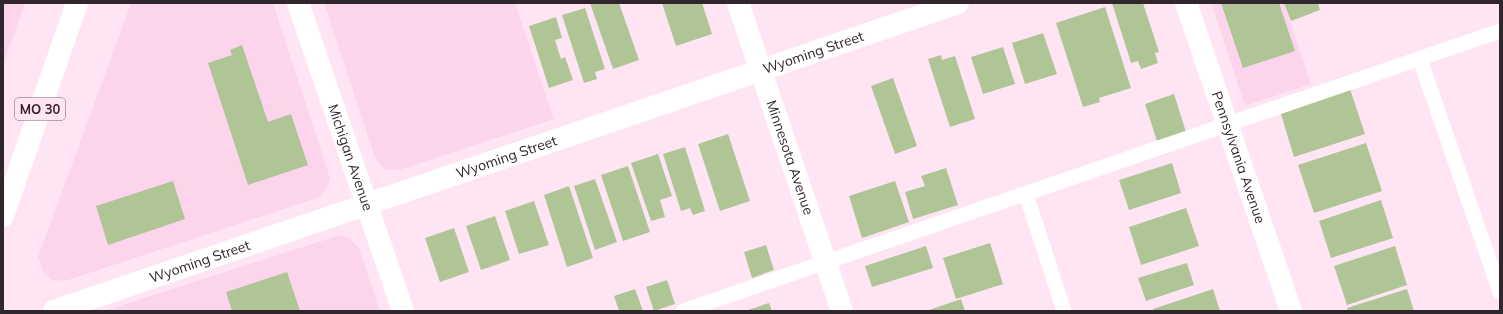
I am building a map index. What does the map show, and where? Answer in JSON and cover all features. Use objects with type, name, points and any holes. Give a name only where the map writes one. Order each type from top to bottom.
[{"type":"street","name":"MO 30","points":[[3,216],[76,3]]},
{"type":"street","name":"Michigan Avenue","points":[[298,3],[403,311]]},
{"type":"street","name":"Minnesota Avenue","points":[[738,3],[842,311]]},
{"type":"street","name":"Wyoming Street","points":[[54,311],[958,3]]},
{"type":"street","name":"Pennsylvania Avenue","points":[[1186,3],[1291,311]]},
{"type":"lane","points":[[684,311],[1500,31]]},
{"type":"lane","points":[[1420,58],[1500,292]]},
{"type":"lane","points":[[1026,194],[1064,311]]},
{"type":"shaded area","points":[[3,3],[25,3],[3,66]]},
{"type":"shaded area","points":[[131,3],[273,3],[330,178],[327,188],[317,198],[68,280],[53,281],[43,272],[38,257]]},
{"type":"shaded area","points":[[324,3],[515,3],[554,119],[399,170],[384,169],[375,157]]},
{"type":"shaded area","points":[[1211,3],[1284,3],[1311,84],[1245,106]]},
{"type":"shaded area","points":[[340,235],[348,237],[359,248],[380,311],[104,311]]},
{"type":"building","points":[[590,3],[619,3],[639,60],[613,69]]},
{"type":"building","points":[[662,3],[702,3],[712,34],[676,46]]},
{"type":"building","points":[[1112,3],[1143,3],[1159,52],[1155,53],[1158,63],[1141,69],[1138,61],[1131,63]]},
{"type":"building","points":[[1221,3],[1279,3],[1295,51],[1243,68]]},
{"type":"building","points":[[1284,3],[1318,3],[1320,10],[1291,21]]},
{"type":"building","points":[[1105,7],[1131,88],[1099,98],[1100,102],[1083,107],[1056,23]]},
{"type":"building","points":[[585,8],[605,69],[595,72],[597,79],[584,83],[562,15]]},
{"type":"building","points":[[556,17],[562,38],[555,40],[561,59],[565,57],[573,80],[549,88],[529,26]]},
{"type":"building","points":[[1043,33],[1057,74],[1025,84],[1012,43]]},
{"type":"building","points":[[242,45],[268,122],[291,114],[308,165],[248,185],[208,63],[232,55],[230,50]]},
{"type":"building","points":[[1003,47],[1015,84],[983,94],[971,57]]},
{"type":"building","points":[[941,55],[942,60],[955,56],[975,119],[950,127],[928,59]]},
{"type":"building","points":[[893,78],[917,146],[895,154],[871,86]]},
{"type":"building","points":[[1350,89],[1365,134],[1294,157],[1280,111]]},
{"type":"building","points":[[1174,94],[1186,132],[1157,141],[1145,104]]},
{"type":"building","points":[[728,134],[750,201],[720,211],[698,144]]},
{"type":"building","points":[[1366,143],[1382,191],[1314,213],[1298,165]]},
{"type":"building","points":[[685,147],[705,211],[693,215],[690,208],[681,211],[663,154]]},
{"type":"building","points":[[658,154],[672,196],[660,200],[665,217],[651,221],[631,163]]},
{"type":"building","points":[[1172,163],[1181,193],[1129,210],[1119,180]]},
{"type":"building","points":[[628,166],[650,232],[623,241],[601,175]]},
{"type":"building","points":[[946,168],[958,205],[913,219],[905,192],[925,186],[921,176]]},
{"type":"building","points":[[595,179],[617,242],[595,250],[574,186]]},
{"type":"building","points":[[173,181],[185,219],[108,245],[96,206]]},
{"type":"building","points":[[895,181],[909,222],[862,238],[849,196]]},
{"type":"building","points":[[569,186],[593,258],[567,267],[544,195]]},
{"type":"building","points":[[1381,200],[1393,238],[1331,258],[1319,221]]},
{"type":"building","points":[[534,201],[549,245],[519,254],[505,211]]},
{"type":"building","points":[[1186,208],[1199,246],[1141,265],[1129,227]]},
{"type":"building","points":[[495,216],[510,260],[481,270],[466,226]]},
{"type":"building","points":[[454,228],[469,272],[440,282],[425,238]]},
{"type":"building","points":[[990,243],[1003,284],[956,299],[943,258]]},
{"type":"building","points":[[766,245],[774,270],[752,278],[744,252]]},
{"type":"building","points":[[926,246],[933,268],[872,287],[865,266]]},
{"type":"building","points":[[1395,246],[1407,285],[1347,305],[1334,266]]},
{"type":"building","points":[[1187,263],[1194,285],[1146,301],[1138,278]]},
{"type":"building","points":[[287,272],[300,311],[232,311],[226,292]]},
{"type":"building","points":[[667,280],[675,304],[654,311],[646,287]]},
{"type":"building","points":[[635,289],[643,311],[619,311],[614,296]]},
{"type":"building","points":[[1213,289],[1220,311],[1154,311],[1153,309]]},
{"type":"building","points":[[1407,289],[1414,311],[1348,311],[1347,308]]},
{"type":"building","points":[[961,299],[965,311],[926,311]]},
{"type":"building","points":[[769,303],[772,311],[745,311]]}]
